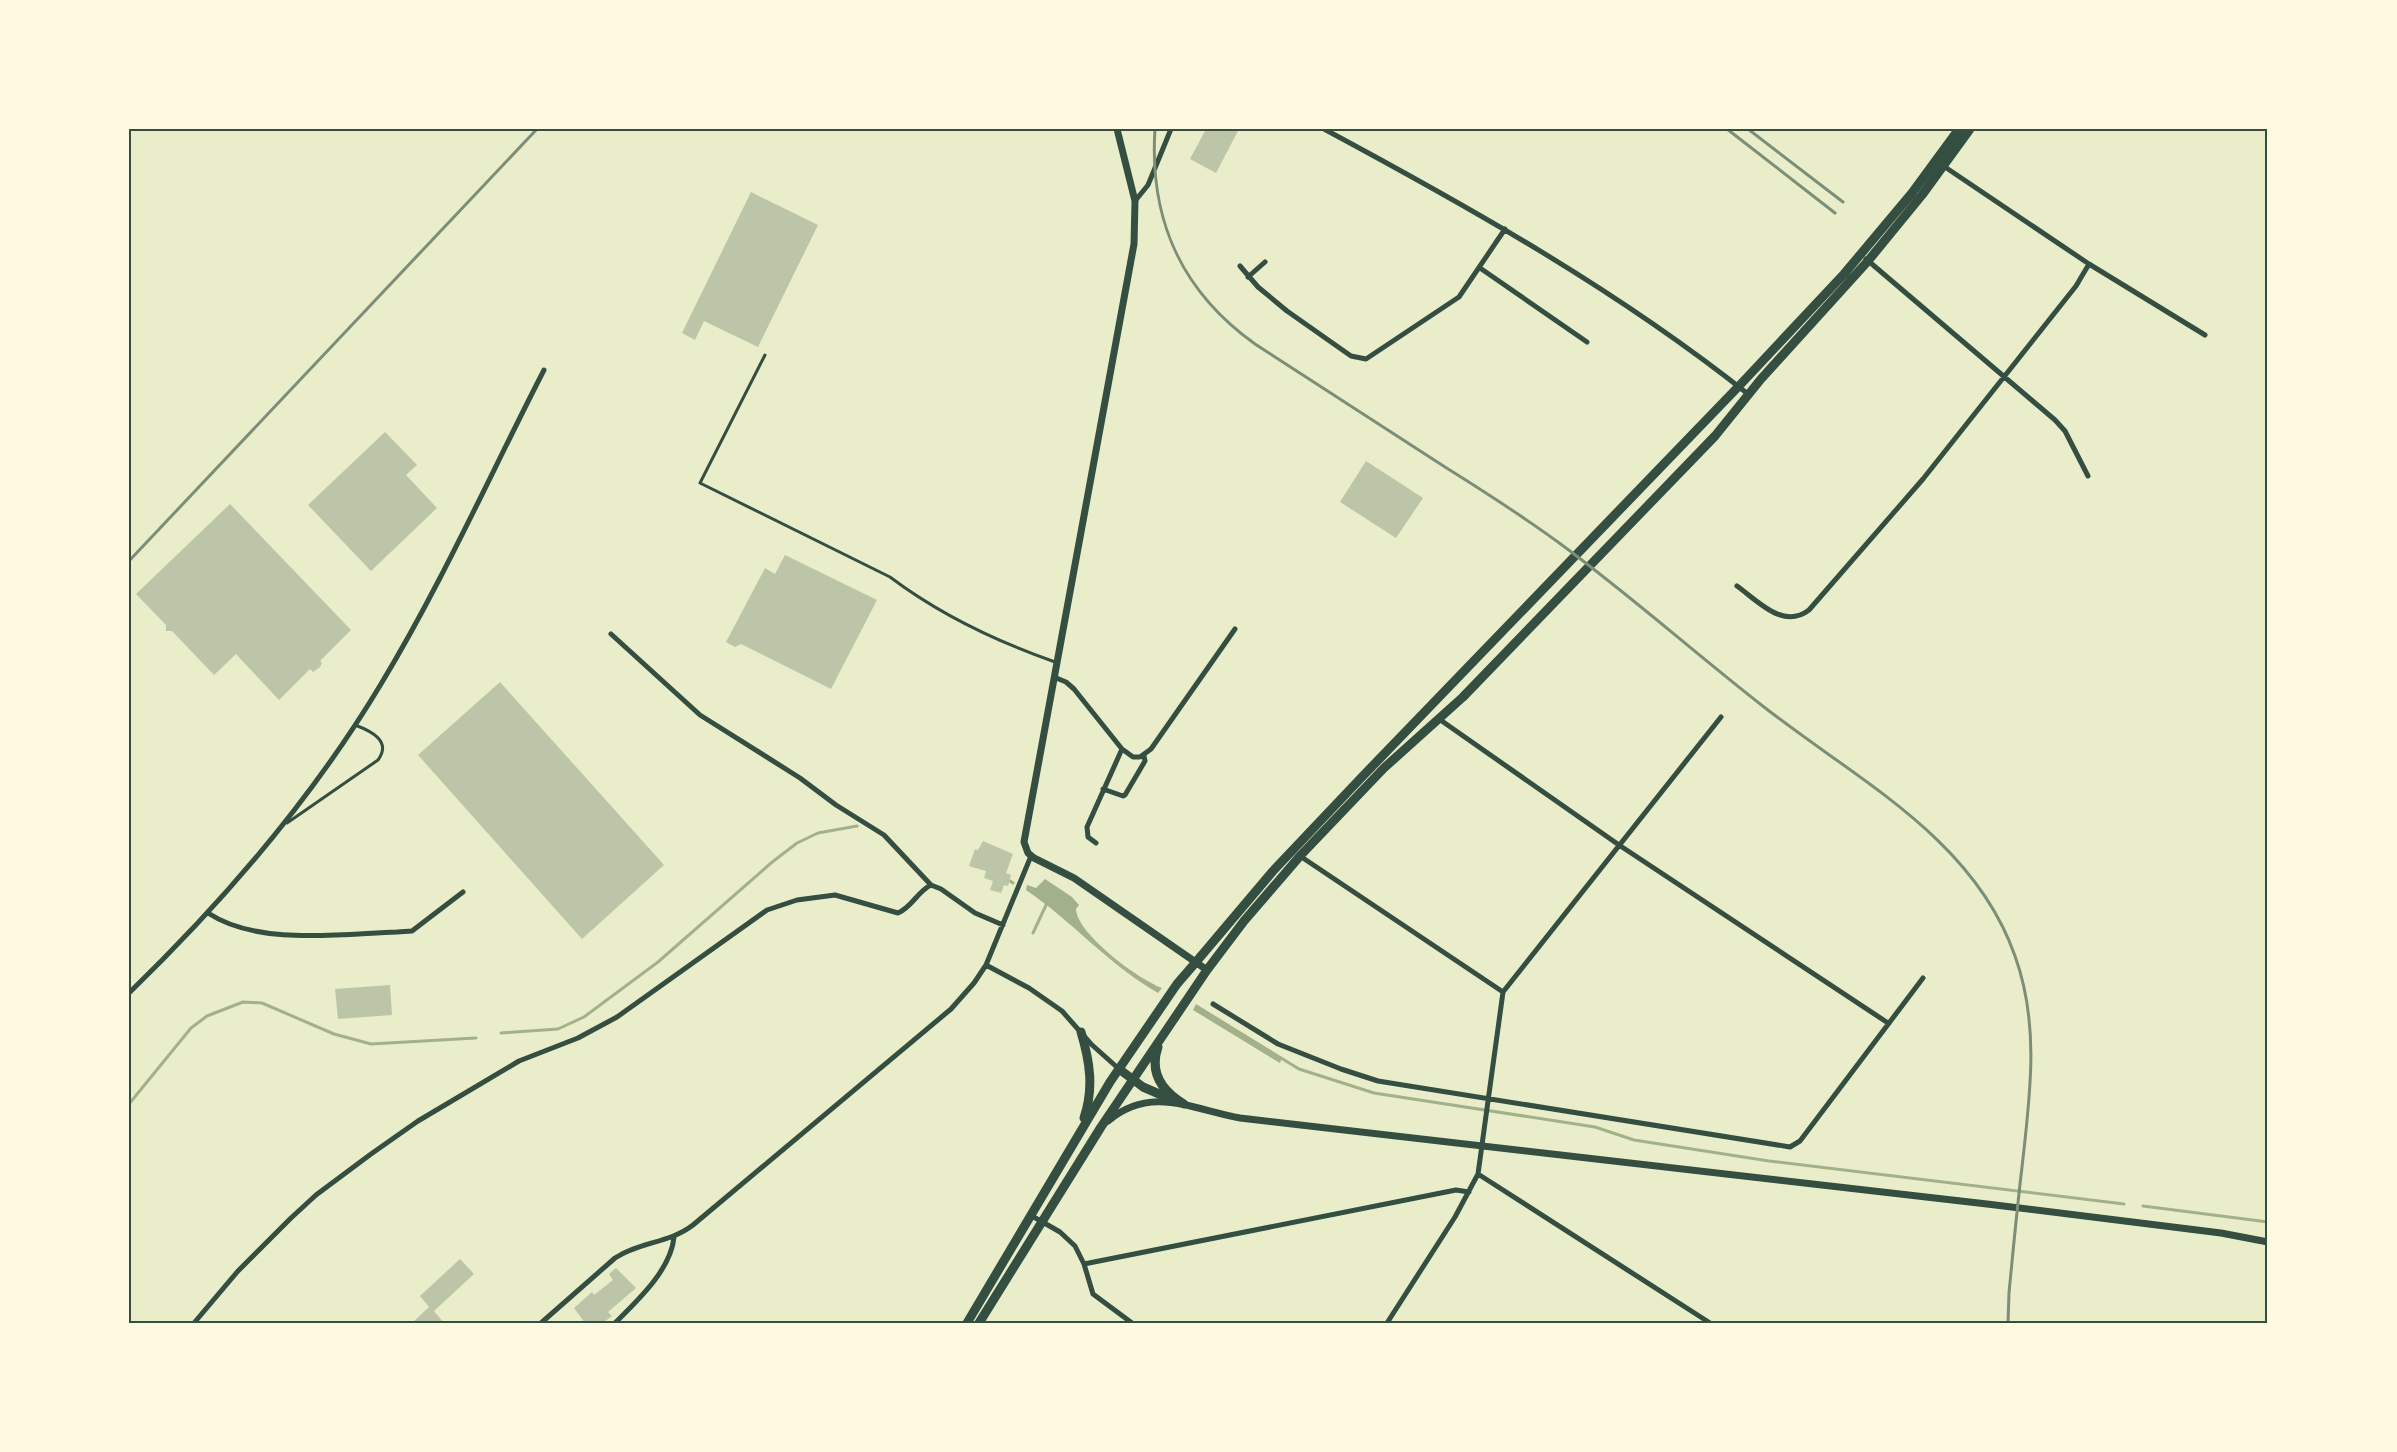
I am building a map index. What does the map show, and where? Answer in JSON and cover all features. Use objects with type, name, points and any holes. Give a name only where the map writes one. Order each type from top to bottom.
[{"type":"main road","points":[[1940,163],[1959,129]]},
{"type":"main road","points":[[979,1323],[1101,1127],[1207,970],[1297,853],[1384,768],[1439,719],[1715,436],[1970,129]]},
{"type":"main road","points":[[968,1323],[1080,1132],[1119,1069],[1177,984],[1560,571],[1864,258]]},
{"type":"main road","points":[[1080,1132],[1089,1104],[1091,1083],[1081,1032]]},
{"type":"main road","points":[[1164,1034],[1156,1050],[1156,1074],[1167,1092],[1184,1104]]},
{"type":"main road","points":[[1119,1069],[1157,1094],[1184,1104]]},
{"type":"street","points":[[1118,129],[1135,201],[1134,244],[1024,842],[1031,856],[1074,878],[1207,970]]},
{"type":"street","points":[[1135,201],[1148,184],[1171,129]]},
{"type":"street","points":[[1324,129],[1505,229],[1675,338],[1718,368],[1748,394]]},
{"type":"street","points":[[1940,163],[2089,264],[2205,335]]},
{"type":"street","points":[[1240,266],[1274,302],[1344,352],[1356,358],[1366,359],[1455,300],[1480,268],[1505,229]]},
{"type":"street","points":[[1864,258],[2060,424],[2088,476]]},
{"type":"street","points":[[1248,277],[1264,262]]},
{"type":"street","points":[[1737,586],[1778,615],[1790,618],[1802,615],[1819,600],[1923,479],[2076,286],[2089,264]]},
{"type":"street","points":[[1480,268],[1587,342]]},
{"type":"street","points":[[129,993],[208,913],[283,826],[355,725],[429,600],[544,370]]},
{"type":"street","points":[[1103,789],[1125,795],[1145,761],[1144,756],[1235,629]]},
{"type":"street","points":[[611,634],[699,715],[800,777],[836,806],[884,834],[931,885],[969,910],[1003,925]]},
{"type":"street","points":[[1054,677],[1066,682],[1074,689],[1122,749],[1133,757],[1144,756]]},
{"type":"street","points":[[1387,1323],[1479,1174],[1503,992],[1721,717]]},
{"type":"street","points":[[1439,719],[1618,845],[1888,1023]]},
{"type":"street","points":[[1096,843],[1086,833],[1122,749]]},
{"type":"street","points":[[1297,853],[1503,992]]},
{"type":"street","points":[[541,1323],[615,1258],[629,1250],[674,1237],[693,1225],[967,993],[986,965],[1031,856]]},
{"type":"street","points":[[194,1323],[238,1271],[291,1218],[316,1195],[371,1154],[418,1121],[519,1061],[578,1038],[617,1017],[767,910],[797,900],[825,896],[843,897],[894,914],[905,910],[925,888],[931,885]]},
{"type":"street","points":[[208,913],[226,922],[273,934],[412,931],[463,892]]},
{"type":"street","points":[[986,965],[1053,1004],[1070,1018],[1095,1049],[1119,1069]]},
{"type":"street","points":[[1213,1004],[1278,1044],[1378,1081],[1790,1147],[1800,1141],[1923,978]]},
{"type":"street","points":[[1101,1127],[1123,1110],[1140,1103],[1157,1101],[1184,1104],[1240,1118],[1987,1204],[2221,1233],[2268,1242]]},
{"type":"street","points":[[1479,1174],[1710,1323]]},
{"type":"street","points":[[1084,1264],[1457,1190],[1469,1192]]},
{"type":"street","points":[[1032,1216],[1075,1246],[1084,1264],[1093,1294],[1132,1323]]},
{"type":"street","points":[[615,1323],[649,1288],[672,1250],[674,1237]]},
{"type":"lane","points":[[765,355],[700,483],[890,577],[917,597],[962,620],[1057,662]]},
{"type":"lane","points":[[283,826],[378,760],[383,748],[380,739],[375,733],[355,725]]},
{"type":"shaded area","points":[[1045,879],[1072,897],[1079,905],[1076,909],[1079,919],[1097,943],[1125,966],[1162,988],[1158,993],[1123,969],[1026,890],[1027,885],[1036,888]]},
{"type":"shaded area","points":[[1196,1004],[1282,1057],[1280,1063],[1193,1010]]},
{"type":"building","points":[[1206,129],[1239,129],[1216,173],[1190,159]]},
{"type":"building","points":[[751,192],[818,225],[758,347],[704,321],[695,340],[682,333]]},
{"type":"building","points":[[385,432],[417,465],[406,475],[437,508],[371,571],[308,505]]},
{"type":"building","points":[[1366,461],[1423,498],[1396,538],[1340,502]]},
{"type":"building","points":[[230,504],[351,630],[320,661],[322,663],[320,667],[313,672],[310,669],[279,700],[236,654],[214,675],[172,631],[166,631],[166,625],[136,594]]},
{"type":"building","points":[[785,555],[877,600],[831,689],[741,644],[735,647],[726,642],[765,568],[775,574]]},
{"type":"building","points":[[500,682],[664,865],[582,939],[418,755]]},
{"type":"building","points":[[983,841],[1013,854],[1006,873],[1011,875],[1008,886],[1004,885],[1001,893],[990,890],[993,881],[984,878],[986,871],[969,866],[975,849],[978,850]]},
{"type":"building","points":[[390,985],[392,1015],[338,1019],[335,989]]},
{"type":"building","points":[[460,1259],[474,1274],[434,1311],[443,1322],[412,1323],[429,1307],[420,1296]]},
{"type":"building","points":[[616,1268],[636,1288],[608,1312],[612,1316],[604,1322],[585,1323],[574,1308],[592,1292],[594,1295],[613,1280],[609,1274]]},
{"type":"waterway","points":[[501,1033],[558,1029],[584,1017],[658,962],[797,843],[818,833],[857,826]]},
{"type":"waterway","points":[[1033,933],[1047,903]]},
{"type":"waterway","points":[[129,1104],[191,1028],[207,1016],[243,1002],[262,1003],[334,1034],[371,1044],[476,1038]]},
{"type":"waterway","points":[[1281,1058],[1299,1069],[1374,1093],[1595,1127],[1634,1140],[1769,1161],[2124,1204]]},
{"type":"waterway","points":[[2143,1206],[2268,1222]]},
{"type":"railway","points":[[129,561],[537,129]]},
{"type":"railway","points":[[1155,129],[1158,194],[1164,223],[1189,277],[1207,301],[1229,323],[1255,344],[1562,545],[1764,707],[1909,815],[1942,845],[1972,878],[1996,914],[2015,956],[2028,1008],[2030,1087],[2008,1323]]},
{"type":"railway","points":[[1727,129],[1835,213]]},
{"type":"railway","points":[[1748,129],[1843,202]]}]
